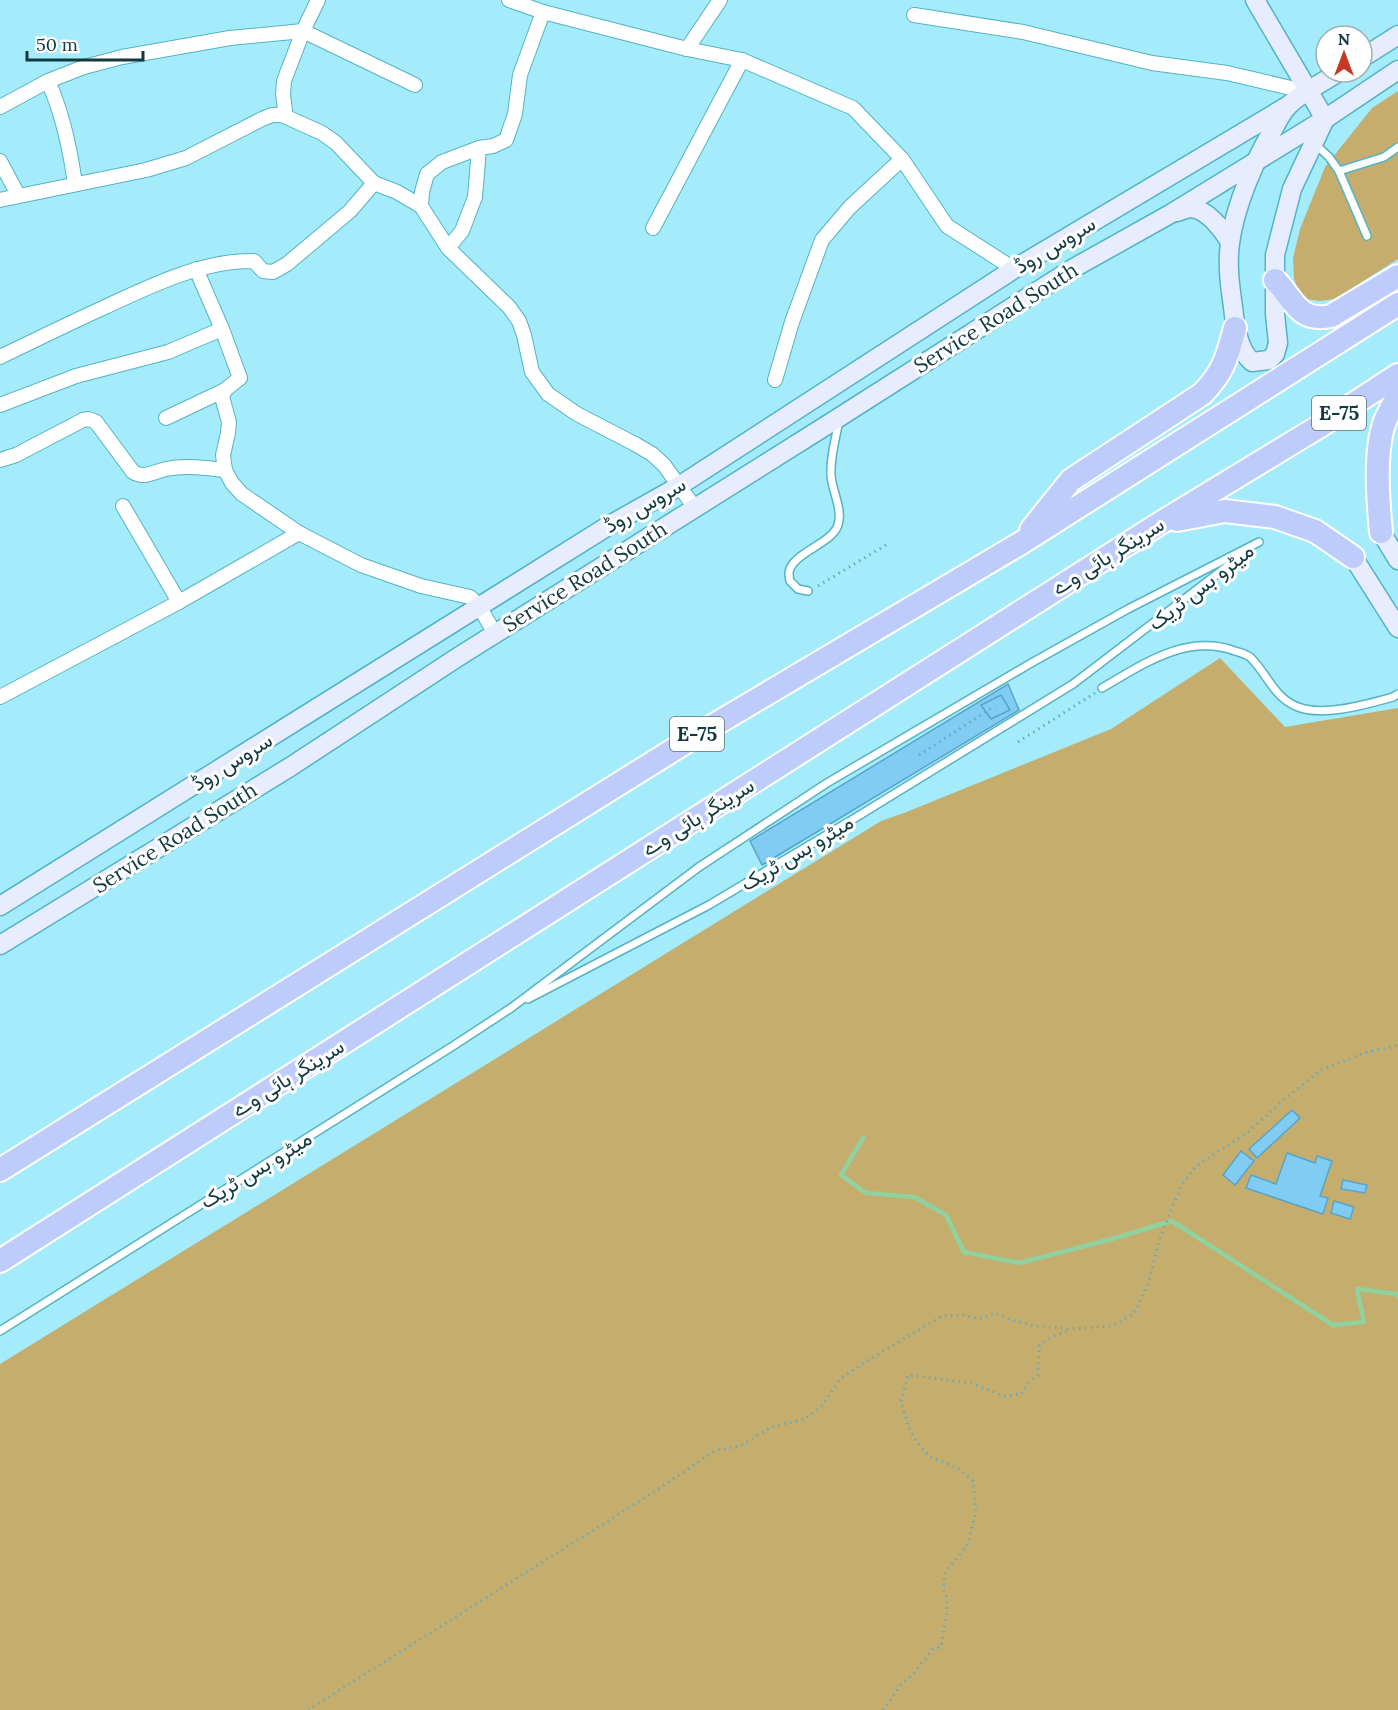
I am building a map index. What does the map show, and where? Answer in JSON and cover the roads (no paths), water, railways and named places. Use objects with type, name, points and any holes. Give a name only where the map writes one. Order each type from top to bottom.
[{"type":"highway","points":[[1275,280],[1285,289],[1295,306],[1302,312],[1322,318],[1398,276]]},
{"type":"highway","name":"E-75","points":[[0,1170],[684,743],[1021,543],[1398,304]]},
{"type":"highway","points":[[1021,543],[1071,480],[1202,394],[1226,363],[1238,335]]},
{"type":"highway","name":"سرینگر ہائی وے","points":[[0,1261],[1162,522],[1320,426],[1398,375]]},
{"type":"highway","points":[[1381,532],[1378,486],[1380,451],[1385,422],[1398,395]]},
{"type":"highway","points":[[1162,522],[1225,511],[1275,517],[1315,531],[1353,557]]},
{"type":"main road","points":[[1255,0],[1324,119],[1292,189],[1275,255],[1278,344],[1275,354],[1269,360],[1252,362],[1246,356],[1238,335],[1228,271],[1230,242],[1235,219],[1256,161],[1268,136],[1289,105]]},
{"type":"main road","points":[[1374,49],[1398,34]]},
{"type":"main road","name":"Service Road South","points":[[0,945],[290,767],[495,634],[1072,268],[1173,213],[1398,70]]},
{"type":"main road","name":"سروس روڈ","points":[[0,906],[608,526],[679,486],[1014,269],[1320,84]]},
{"type":"main road","points":[[1173,213],[1192,208],[1208,216],[1224,232],[1230,242]]},
{"type":"main road","points":[[1381,532],[1398,560]]},
{"type":"main road","points":[[1353,557],[1398,628]]},
{"type":"main road","points":[[550,562],[569,587]]},
{"type":"street","points":[[285,111],[284,81],[303,31],[318,0]]},
{"type":"street","points":[[509,0],[543,12],[687,49],[742,60],[853,108],[902,159],[947,226],[1014,269]]},
{"type":"street","points":[[687,49],[720,0]]},
{"type":"street","points":[[421,206],[427,174],[442,162],[506,140],[515,114],[520,75],[543,12]]},
{"type":"street","points":[[914,15],[1023,32],[1152,63],[1227,73],[1308,92]]},
{"type":"street","points":[[0,107],[48,81],[84,67],[122,57],[230,38],[303,31],[415,85]]},
{"type":"street","points":[[653,228],[742,60]]},
{"type":"street","points":[[48,81],[58,103],[70,151],[75,184]]},
{"type":"street","points":[[0,200],[146,170],[186,158],[262,119],[272,115],[282,115],[322,133],[336,143],[374,183],[397,192],[421,206],[448,248],[509,306],[524,334],[532,372],[548,394],[577,414],[652,454],[664,465],[695,508]]},
{"type":"street","points":[[448,248],[462,231],[475,197],[479,148]]},
{"type":"street","points":[[775,380],[792,322],[822,240],[850,207],[902,159]]},
{"type":"street","points":[[0,161],[18,195]]},
{"type":"street","points":[[0,357],[132,295],[196,269],[238,261],[254,261],[263,271],[273,272],[287,264],[350,211],[374,183]]},
{"type":"street","points":[[166,418],[225,390],[240,378],[196,269]]},
{"type":"street","points":[[0,405],[76,376],[168,352],[222,329]]},
{"type":"street","points":[[225,390],[222,402],[229,422],[224,455],[225,470],[232,483],[242,494],[299,533],[361,565],[421,586],[470,597],[479,606],[495,634]]},
{"type":"street","points":[[0,460],[16,455],[89,419],[96,422],[134,472],[140,476],[182,466],[225,470]]},
{"type":"street","points":[[123,506],[179,602]]},
{"type":"street","points":[[0,697],[179,602],[299,533]]},
{"type":"lane","points":[[1313,143],[1329,157],[1339,171],[1367,236]]},
{"type":"lane","points":[[1339,171],[1384,157],[1398,147]]},
{"type":"lane","points":[[808,591],[798,589],[790,581],[789,571],[795,561],[830,536],[838,526],[839,513],[831,476],[840,416]]},
{"type":"lane","name":"میٹرو بس ٹریک","points":[[0,1331],[433,1059],[510,1008],[699,867],[827,783],[1128,609],[1259,542],[1073,684],[855,819],[709,905],[510,1008]]},
{"type":"lane","points":[[1102,688],[1159,656],[1190,646],[1225,647],[1248,656],[1263,672],[1276,693],[1296,706],[1312,711],[1352,708],[1398,694]]},
{"type":"waterway","points":[[863,1138],[841,1175],[866,1193],[914,1197],[946,1215],[964,1252],[1019,1263],[1172,1221],[1333,1325],[1364,1322],[1357,1289],[1397,1294],[1398,1297]]}]
